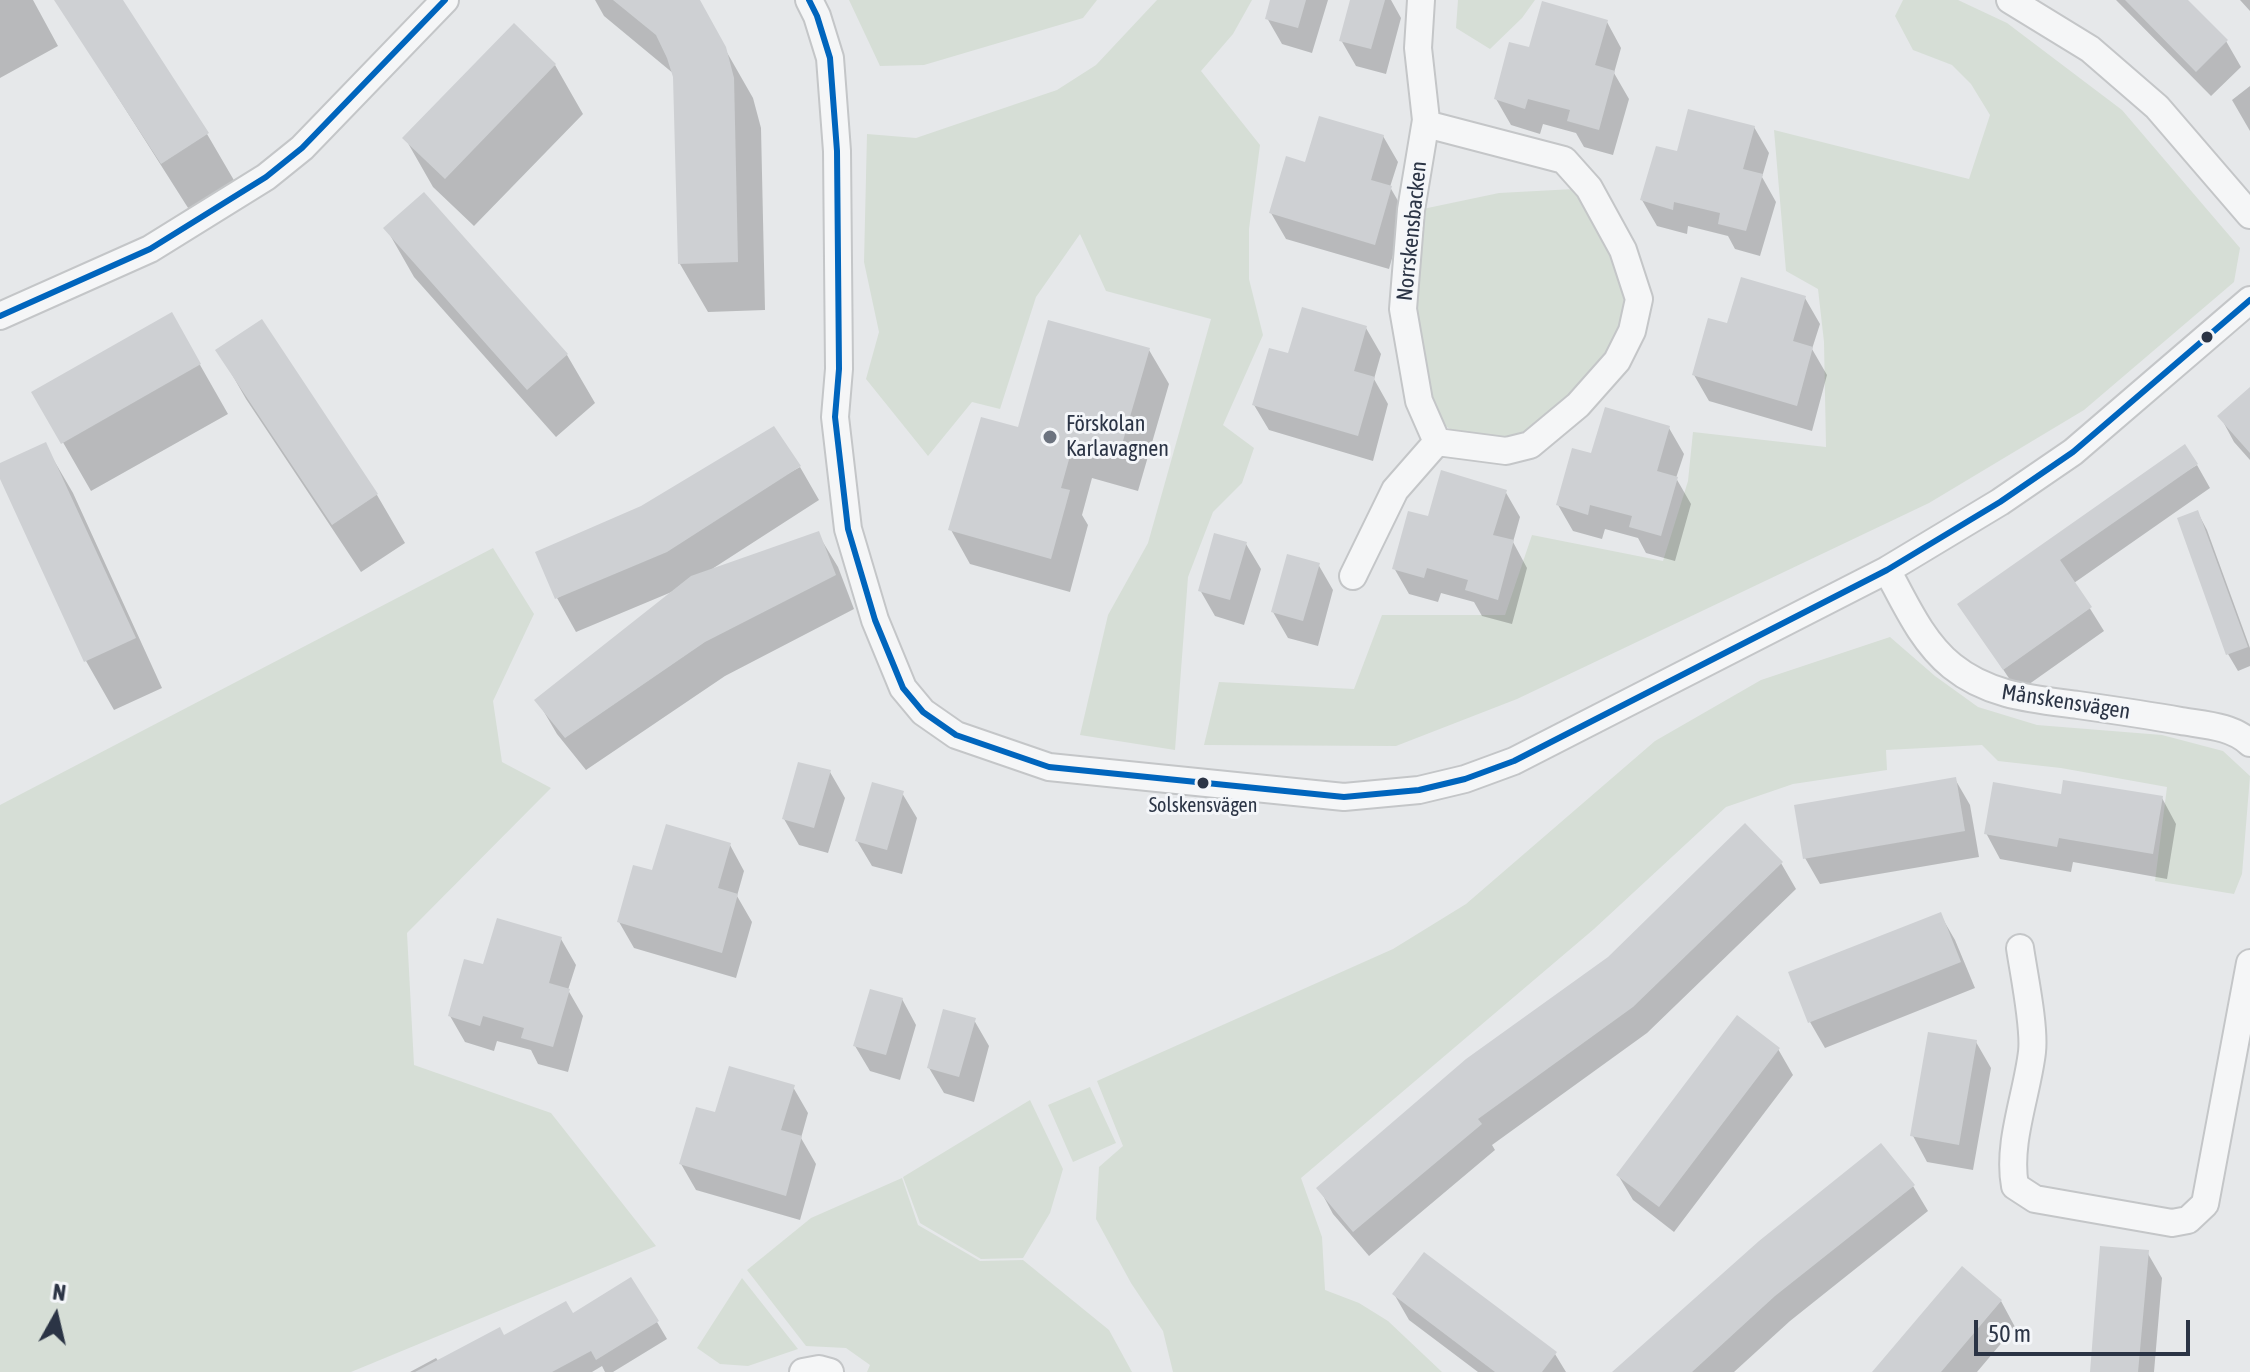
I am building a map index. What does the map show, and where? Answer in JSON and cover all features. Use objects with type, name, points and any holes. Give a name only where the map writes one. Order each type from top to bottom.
[{"type":"street","points":[[0,316],[150,249],[266,177],[302,148],[445,0]]},
{"type":"street","points":[[809,0],[830,58],[837,151],[839,369],[835,417],[848,529],[875,620],[903,688],[923,712],[956,735],[1049,767],[1344,797],[1419,790],[1465,779],[1514,761],[1887,570],[2000,502],[2073,452],[2250,300]]},
{"type":"street","name":"Norrskensbacken","points":[[1421,0],[1418,48],[1426,124],[1411,210],[1403,309],[1419,401],[1437,442]]},
{"type":"street","points":[[2010,0],[2090,49],[2157,107],[2250,215]]},
{"type":"street","points":[[1353,576],[1395,490],[1437,442],[1506,451],[1530,445],[1578,405],[1617,361],[1632,331],[1639,299],[1623,250],[1589,188],[1564,160],[1426,124]]},
{"type":"street","name":"Månskensvägen","points":[[1887,570],[1929,641],[1950,664],[1973,681],[2012,696],[2150,715],[2229,730],[2250,743]]},
{"type":"street","points":[[2020,948],[2033,1048],[2014,1151],[2015,1186],[2035,1199],[2172,1223],[2188,1220],[2205,1204],[2250,963]]},
{"type":"street","points":[[803,1372],[819,1369],[830,1372]]},
{"type":"shaded area","points":[[849,0],[1097,0],[1083,18],[924,65],[880,66]]},
{"type":"shaded area","points":[[1157,0],[1252,0],[1233,34],[1201,71],[1260,145],[1249,229],[1249,279],[1263,335],[1223,425],[1254,448],[1242,483],[1213,512],[1188,577],[1175,750],[1080,735],[1108,615],[1148,543],[1211,319],[1106,291],[1080,234],[1036,297],[1000,409],[972,402],[928,456],[866,379],[879,332],[864,262],[867,134],[916,138],[1057,90],[1096,65]]},
{"type":"shaded area","points":[[1458,0],[1535,0],[1522,18],[1490,49],[1456,28]]},
{"type":"shaded area","points":[[1903,0],[1958,0],[2007,23],[2122,110],[2240,248],[2234,282],[2084,410],[1929,503],[1517,699],[1396,746],[1204,745],[1219,682],[1354,689],[1382,615],[1505,615],[1532,535],[1663,561],[1688,481],[1693,432],[1826,447],[1824,342],[1818,289],[1786,271],[1774,130],[1969,179],[1990,115],[1971,84],[1952,65],[1913,50],[1895,16]]},
{"type":"shaded area","points":[[1574,189],[1606,237],[1625,277],[1627,306],[1620,340],[1605,364],[1584,386],[1549,420],[1528,435],[1507,442],[1495,442],[1461,435],[1442,423],[1437,415],[1426,384],[1413,327],[1409,290],[1418,210],[1499,193]]},
{"type":"shaded area","points":[[493,548],[534,614],[493,701],[502,762],[551,788],[407,933],[414,1065],[551,1113],[656,1246],[351,1372],[0,1372],[0,805]]},
{"type":"shaded area","points":[[1890,637],[1935,676],[1978,707],[2037,725],[2162,735],[2223,751],[2250,776],[2242,874],[2234,894],[2155,881],[2167,787],[2061,768],[1998,761],[1982,745],[1886,750],[1887,770],[1793,784],[1726,807],[1594,929],[1301,1178],[1322,1237],[1325,1290],[1359,1303],[1388,1321],[1442,1372],[1173,1372],[1163,1331],[1131,1283],[1096,1219],[1099,1167],[1123,1146],[1097,1081],[1393,949],[1466,904],[1655,741],[1761,680]]},
{"type":"shaded area","points":[[1090,1087],[1116,1143],[1073,1162],[1048,1105]]},
{"type":"shaded area","points":[[1030,1100],[1063,1169],[1050,1213],[1023,1258],[981,1259],[920,1223],[903,1177]]},
{"type":"shaded area","points":[[902,1178],[918,1225],[980,1261],[1023,1260],[1109,1330],[1132,1372],[867,1372],[870,1365],[846,1348],[806,1346],[747,1270],[811,1218]]},
{"type":"shaded area","points":[[742,1278],[798,1349],[748,1366],[720,1364],[697,1348]]},
{"type":"building","points":[[54,0],[123,0],[209,133],[161,164]]},
{"type":"building","points":[[613,0],[700,0],[726,47],[734,78],[738,262],[678,264],[673,77],[656,35]]},
{"type":"building","points":[[1270,0],[1306,0],[1298,28],[1265,19]]},
{"type":"building","points":[[1350,0],[1385,0],[1371,49],[1339,41]]},
{"type":"building","points":[[2125,0],[2188,0],[2228,40],[2196,72]]},
{"type":"building","points":[[1542,1],[1608,20],[1595,65],[1615,71],[1599,130],[1567,121],[1570,110],[1528,99],[1525,109],[1494,99],[1509,42],[1529,47]]},
{"type":"building","points":[[514,23],[556,64],[445,179],[402,138]]},
{"type":"building","points":[[1688,109],[1755,126],[1743,169],[1763,174],[1746,231],[1718,224],[1720,213],[1674,202],[1673,210],[1640,200],[1656,146],[1677,151]]},
{"type":"building","points":[[1319,116],[1384,135],[1371,180],[1392,186],[1375,245],[1269,213],[1286,156],[1305,162]]},
{"type":"building","points":[[424,192],[568,354],[527,390],[383,228]]},
{"type":"building","points":[[1741,277],[1806,296],[1793,341],[1813,347],[1797,406],[1692,375],[1708,318],[1727,323]]},
{"type":"building","points":[[1302,307],[1367,326],[1354,371],[1375,377],[1358,436],[1252,405],[1269,348],[1288,353]]},
{"type":"building","points":[[172,312],[201,364],[61,444],[31,392]]},
{"type":"building","points":[[262,319],[378,494],[332,525],[215,350]]},
{"type":"building","name":"Förskolan Karlavagnen","points":[[1048,320],[1150,348],[1118,458],[1073,445],[1061,488],[1070,490],[1051,559],[948,530],[981,417],[1018,427]]},
{"type":"building","points":[[2250,387],[2250,453],[2217,416]]},
{"type":"building","points":[[1605,407],[1670,426],[1657,471],[1678,477],[1661,536],[1629,527],[1632,516],[1590,505],[1588,515],[1556,505],[1572,448],[1591,453]]},
{"type":"building","points":[[774,426],[801,466],[667,552],[555,599],[535,552],[641,506]]},
{"type":"building","points":[[46,442],[136,638],[84,662],[0,479],[0,463]]},
{"type":"building","points":[[2185,444],[2198,464],[2060,560],[2092,607],[2003,670],[1957,604]]},
{"type":"building","points":[[1441,470],[1507,490],[1493,535],[1514,540],[1498,600],[1465,590],[1468,580],[1427,568],[1424,578],[1392,569],[1408,511],[1428,516]]},
{"type":"building","points":[[2198,510],[2248,647],[2226,655],[2177,518]]},
{"type":"building","points":[[819,531],[836,575],[705,642],[565,738],[534,700],[691,576]]},
{"type":"building","points":[[1214,533],[1247,542],[1230,600],[1198,591]]},
{"type":"building","points":[[1287,554],[1320,563],[1303,621],[1271,612]]},
{"type":"building","points":[[798,762],[831,770],[814,828],[782,819]]},
{"type":"building","points":[[1956,777],[1965,831],[1803,859],[1794,805]]},
{"type":"building","points":[[2063,780],[2163,796],[2153,854],[2059,838],[2057,847],[1984,834],[1993,782],[2061,794]]},
{"type":"building","points":[[872,782],[904,791],[887,850],[855,841]]},
{"type":"building","points":[[1745,823],[1783,862],[1633,1007],[1478,1119],[1482,1124],[1353,1232],[1316,1188],[1466,1059],[1608,957]]},
{"type":"building","points":[[666,824],[731,843],[718,888],[738,894],[722,953],[617,922],[633,865],[652,870]]},
{"type":"building","points":[[1941,912],[1961,962],[1808,1023],[1788,972]]},
{"type":"building","points":[[497,918],[562,937],[549,983],[570,989],[553,1047],[521,1038],[524,1028],[483,1016],[480,1026],[448,1016],[464,959],[483,964]]},
{"type":"building","points":[[870,989],[903,998],[886,1055],[853,1046]]},
{"type":"building","points":[[943,1009],[976,1018],[959,1077],[927,1068]]},
{"type":"building","points":[[1737,1015],[1780,1048],[1659,1207],[1616,1175]]},
{"type":"building","points":[[1928,1032],[1977,1040],[1959,1145],[1910,1136]]},
{"type":"building","points":[[729,1066],[795,1085],[781,1130],[802,1136],[786,1196],[679,1164],[696,1107],[715,1112]]},
{"type":"building","points":[[1881,1143],[1915,1185],[1775,1296],[1692,1372],[1612,1372],[1759,1241]]},
{"type":"building","points":[[2100,1246],[2149,1250],[2138,1372],[2090,1372]]},
{"type":"building","points":[[1424,1252],[1557,1352],[1542,1372],[1495,1372],[1392,1294]]},
{"type":"building","points":[[1962,1266],[2002,1300],[1941,1372],[1872,1372]]},
{"type":"building","points":[[631,1277],[659,1321],[596,1360],[591,1351],[552,1372],[415,1372],[500,1327],[504,1335],[566,1301],[573,1313]]},
{"type":"transit line","points":[[0,316],[150,249],[266,177],[302,148],[445,0]]},
{"type":"transit line","points":[[809,0],[830,58],[837,151],[839,369],[835,417],[848,529],[875,620],[903,688],[923,712],[956,735],[1049,767],[1344,797],[1419,790],[1465,779],[1514,761],[1887,570],[2000,502],[2073,452],[2250,300]]},
{"type":"place","name":"Förskolan Karlavagnen","points":[[1050,437]]},
{"type":"place","name":"Solskensvägen","points":[[1203,783]]}]
